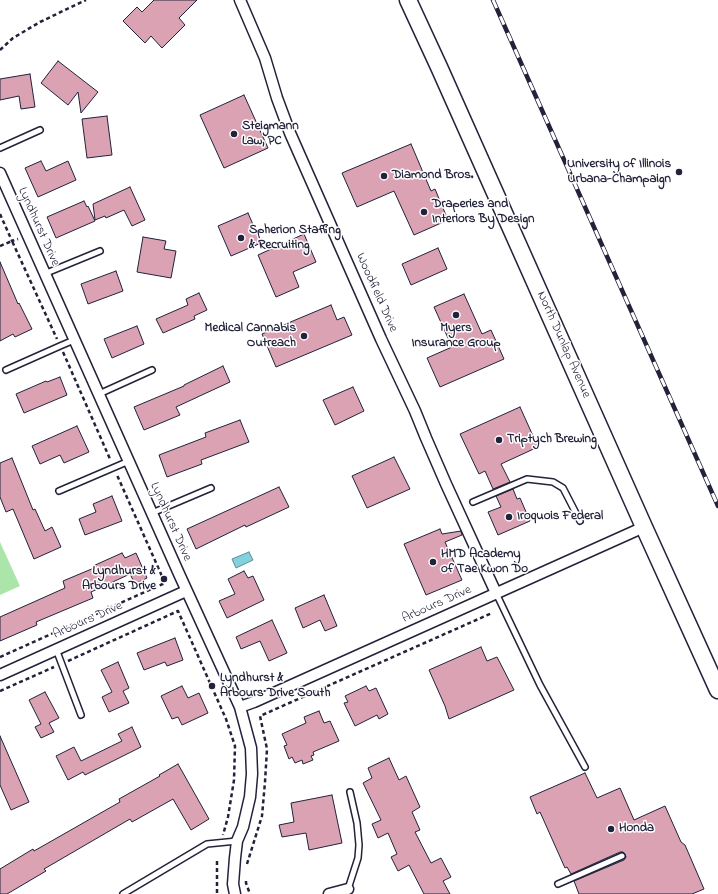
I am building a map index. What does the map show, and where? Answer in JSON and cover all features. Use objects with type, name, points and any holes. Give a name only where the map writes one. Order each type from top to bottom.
[{"type":"main road","name":"North Dunlap Avenue","points":[[408,0],[718,690]]},
{"type":"street","name":"Woodfield Drive","points":[[240,0],[265,58],[277,98],[290,133],[381,339],[416,410],[426,438],[446,484],[496,593]]},
{"type":"street","name":"Lyndhurst Drive","points":[[0,173],[186,590],[240,707],[251,748],[252,774],[250,797],[243,827],[237,841],[233,884],[234,894]]},
{"type":"street","name":"Arbours Drive","points":[[240,707],[644,527]]},
{"type":"street","name":"Arbours Drive","points":[[0,675],[186,590]]},
{"type":"street","points":[[329,894],[348,889]]},
{"type":"lane","points":[[0,148],[40,130]]},
{"type":"lane","points":[[44,274],[100,251]]},
{"type":"lane","points":[[6,370],[74,340]]},
{"type":"lane","points":[[99,394],[152,370]]},
{"type":"lane","points":[[59,491],[129,461]]},
{"type":"lane","points":[[473,502],[527,480],[553,482],[563,488],[580,521]]},
{"type":"lane","points":[[152,513],[212,488]]},
{"type":"lane","points":[[496,593],[540,685],[586,767]]},
{"type":"lane","points":[[56,650],[81,715]]},
{"type":"lane","points":[[348,889],[358,858],[359,846],[357,823],[350,792]]},
{"type":"lane","points":[[123,894],[207,844],[237,841]]},
{"type":"lane","points":[[558,884],[622,856]]},
{"type":"path","points":[[0,50],[13,38],[40,22],[86,0]]},
{"type":"path","points":[[0,214],[12,241]]},
{"type":"path","points":[[0,692],[178,611],[226,719],[235,746],[234,780],[228,817],[223,835]]},
{"type":"path","points":[[247,869],[262,816],[265,782],[267,749],[260,716],[492,613]]},
{"type":"path","points":[[217,861],[217,894]]},
{"type":"path","points":[[246,876],[246,883],[250,894]]},
{"type":"green space","points":[[0,542],[20,586],[0,595]]},
{"type":"water","points":[[249,552],[253,560],[236,568],[232,559]]},
{"type":"building","points":[[154,0],[197,0],[179,18],[185,25],[162,48],[151,36],[145,43],[123,21],[137,7],[142,12]]},
{"type":"building","points":[[58,61],[98,92],[81,113],[78,92],[68,105],[41,83]]},
{"type":"building","points":[[30,74],[35,107],[21,109],[19,96],[0,100],[0,79]]},
{"type":"building","points":[[244,95],[268,148],[224,168],[200,115]]},
{"type":"building","points":[[107,116],[112,155],[87,158],[82,119]]},
{"type":"building","name":"Diamond Bros.","points":[[411,144],[431,191],[435,189],[448,220],[414,235],[394,191],[357,207],[342,173]]},
{"type":"building","points":[[41,161],[46,171],[68,161],[76,180],[38,197],[25,168]]},
{"type":"building","points":[[130,187],[145,220],[132,226],[124,210],[106,218],[105,216],[95,220],[93,204]]},
{"type":"building","points":[[84,201],[95,221],[56,238],[47,217]]},
{"type":"building","name":"Spherion Staffing & Recruiting","points":[[248,213],[261,243],[231,256],[218,226]]},
{"type":"building","points":[[304,234],[316,262],[293,272],[299,287],[276,297],[258,255]]},
{"type":"building","points":[[143,237],[166,241],[164,249],[176,251],[171,278],[137,272]]},
{"type":"building","points":[[438,248],[447,269],[411,285],[402,264]]},
{"type":"building","points":[[0,262],[18,304],[19,303],[32,329],[15,337],[13,334],[0,341]]},
{"type":"building","points":[[116,271],[123,291],[88,304],[81,284]]},
{"type":"building","points":[[199,293],[207,310],[194,316],[195,319],[163,333],[156,319],[188,305],[186,299]]},
{"type":"building","points":[[464,294],[482,334],[491,330],[504,359],[440,387],[427,358],[452,347],[434,307]]},
{"type":"building","points":[[331,305],[337,320],[344,317],[352,335],[276,367],[262,334]]},
{"type":"building","points":[[137,326],[144,344],[112,358],[104,339]]},
{"type":"building","points":[[223,366],[230,382],[176,407],[180,415],[144,430],[134,407],[184,386]]},
{"type":"building","points":[[60,377],[67,395],[24,413],[16,394],[46,381],[47,382]]},
{"type":"building","points":[[353,387],[364,411],[335,425],[323,400]]},
{"type":"building","name":"Triptych Brewing","points":[[520,407],[538,447],[501,464],[510,482],[493,489],[485,471],[479,474],[460,434]]},
{"type":"building","points":[[240,420],[249,442],[201,460],[202,464],[167,477],[159,455],[206,437],[205,433]]},
{"type":"building","points":[[77,426],[89,452],[64,463],[60,455],[40,464],[32,446]]},
{"type":"building","points":[[394,457],[410,489],[367,508],[352,476]]},
{"type":"building","points":[[12,458],[33,510],[35,509],[45,531],[52,527],[61,547],[34,559],[13,509],[6,512],[0,497],[0,463]]},
{"type":"building","points":[[279,487],[289,507],[246,527],[245,525],[196,549],[187,529]]},
{"type":"building","name":"Iroquois Federal","points":[[513,489],[517,499],[520,498],[530,521],[498,535],[488,512],[501,507],[496,496]]},
{"type":"building","points":[[112,496],[122,521],[85,535],[79,519],[96,512],[93,504]]},
{"type":"building","name":"HMD Academy of Tae Kwon Do","points":[[440,529],[442,534],[461,531],[462,535],[445,542],[462,580],[426,595],[404,544]]},
{"type":"building","points":[[122,553],[125,558],[136,553],[147,578],[135,584],[130,574],[91,592],[93,598],[36,622],[37,625],[0,641],[0,617],[65,588],[63,581],[94,568],[93,566]]},
{"type":"building","points":[[244,571],[248,578],[253,576],[264,600],[227,618],[219,601],[235,594],[228,579]]},
{"type":"building","points":[[324,595],[337,626],[325,631],[320,620],[303,628],[295,608]]},
{"type":"building","points":[[272,620],[287,653],[269,661],[260,641],[241,649],[236,637]]},
{"type":"building","points":[[175,638],[183,660],[167,666],[165,662],[144,670],[137,653]]},
{"type":"building","points":[[481,647],[487,661],[497,657],[514,690],[449,719],[445,706],[429,670]]},
{"type":"building","points":[[118,662],[129,688],[123,691],[129,703],[109,712],[102,697],[112,692],[101,670]]},
{"type":"building","points":[[182,686],[188,698],[199,693],[208,713],[182,725],[178,717],[172,719],[161,696]]},
{"type":"building","points":[[366,686],[369,691],[376,688],[388,714],[379,719],[377,715],[355,726],[344,703],[348,702],[345,696]]},
{"type":"building","points":[[45,692],[59,718],[49,723],[54,732],[41,738],[35,727],[41,724],[29,700]]},
{"type":"building","points":[[319,711],[324,723],[330,721],[339,741],[313,752],[314,755],[311,756],[313,760],[303,764],[302,760],[295,763],[292,757],[289,759],[284,746],[287,745],[282,734],[306,723],[304,717]]},
{"type":"building","points":[[132,727],[141,747],[85,775],[83,772],[68,780],[56,756],[74,747],[81,761],[122,741],[118,734]]},
{"type":"building","points":[[0,736],[29,802],[11,810],[0,785]]},
{"type":"building","points":[[389,758],[399,780],[406,776],[420,807],[412,812],[420,830],[415,832],[431,863],[441,858],[451,877],[443,881],[450,894],[424,894],[409,865],[398,871],[391,857],[397,854],[388,833],[378,838],[372,824],[381,820],[363,783],[372,778],[368,768]]},
{"type":"building","points":[[178,764],[209,819],[191,830],[173,799],[132,822],[130,819],[44,869],[46,871],[7,894],[0,894],[0,869],[33,849],[34,851],[120,802],[119,799]]},
{"type":"building","name":"Honda","points":[[585,773],[597,798],[620,788],[634,820],[665,806],[681,842],[685,845],[704,889],[692,894],[579,894],[574,881],[624,860],[626,857],[625,854],[620,852],[571,874],[567,867],[565,868],[540,812],[537,814],[530,797]]},
{"type":"building","points":[[332,795],[342,843],[309,850],[306,833],[282,837],[279,825],[294,822],[291,803]]},
{"type":"railway","points":[[493,0],[718,506]]},
{"type":"place","name":"Steigmann Law, PC","points":[[234,134]]},
{"type":"place","name":"University of Illinois Urbana-Champaign","points":[[679,172]]},
{"type":"place","name":"Diamond Bros.","points":[[384,176]]},
{"type":"place","name":"Draperies and Interiors By Design","points":[[424,212]]},
{"type":"place","name":"Spherion Staffing & Recruiting","points":[[241,238]]},
{"type":"place","name":"Myers Insurance Group","points":[[456,315]]},
{"type":"place","name":"Medical Cannabis Outreach","points":[[304,336]]},
{"type":"place","name":"Triptych Brewing","points":[[499,440]]},
{"type":"place","name":"Iroquois Federal","points":[[509,517]]},
{"type":"place","name":"HMD Academy of Tae Kwon Do","points":[[433,562]]},
{"type":"place","name":"Lyndhurst & Arbours Drive","points":[[164,579]]},
{"type":"place","name":"Lyndhurst & Arbours Drive South","points":[[212,686]]},
{"type":"place","name":"Honda","points":[[611,829]]}]
